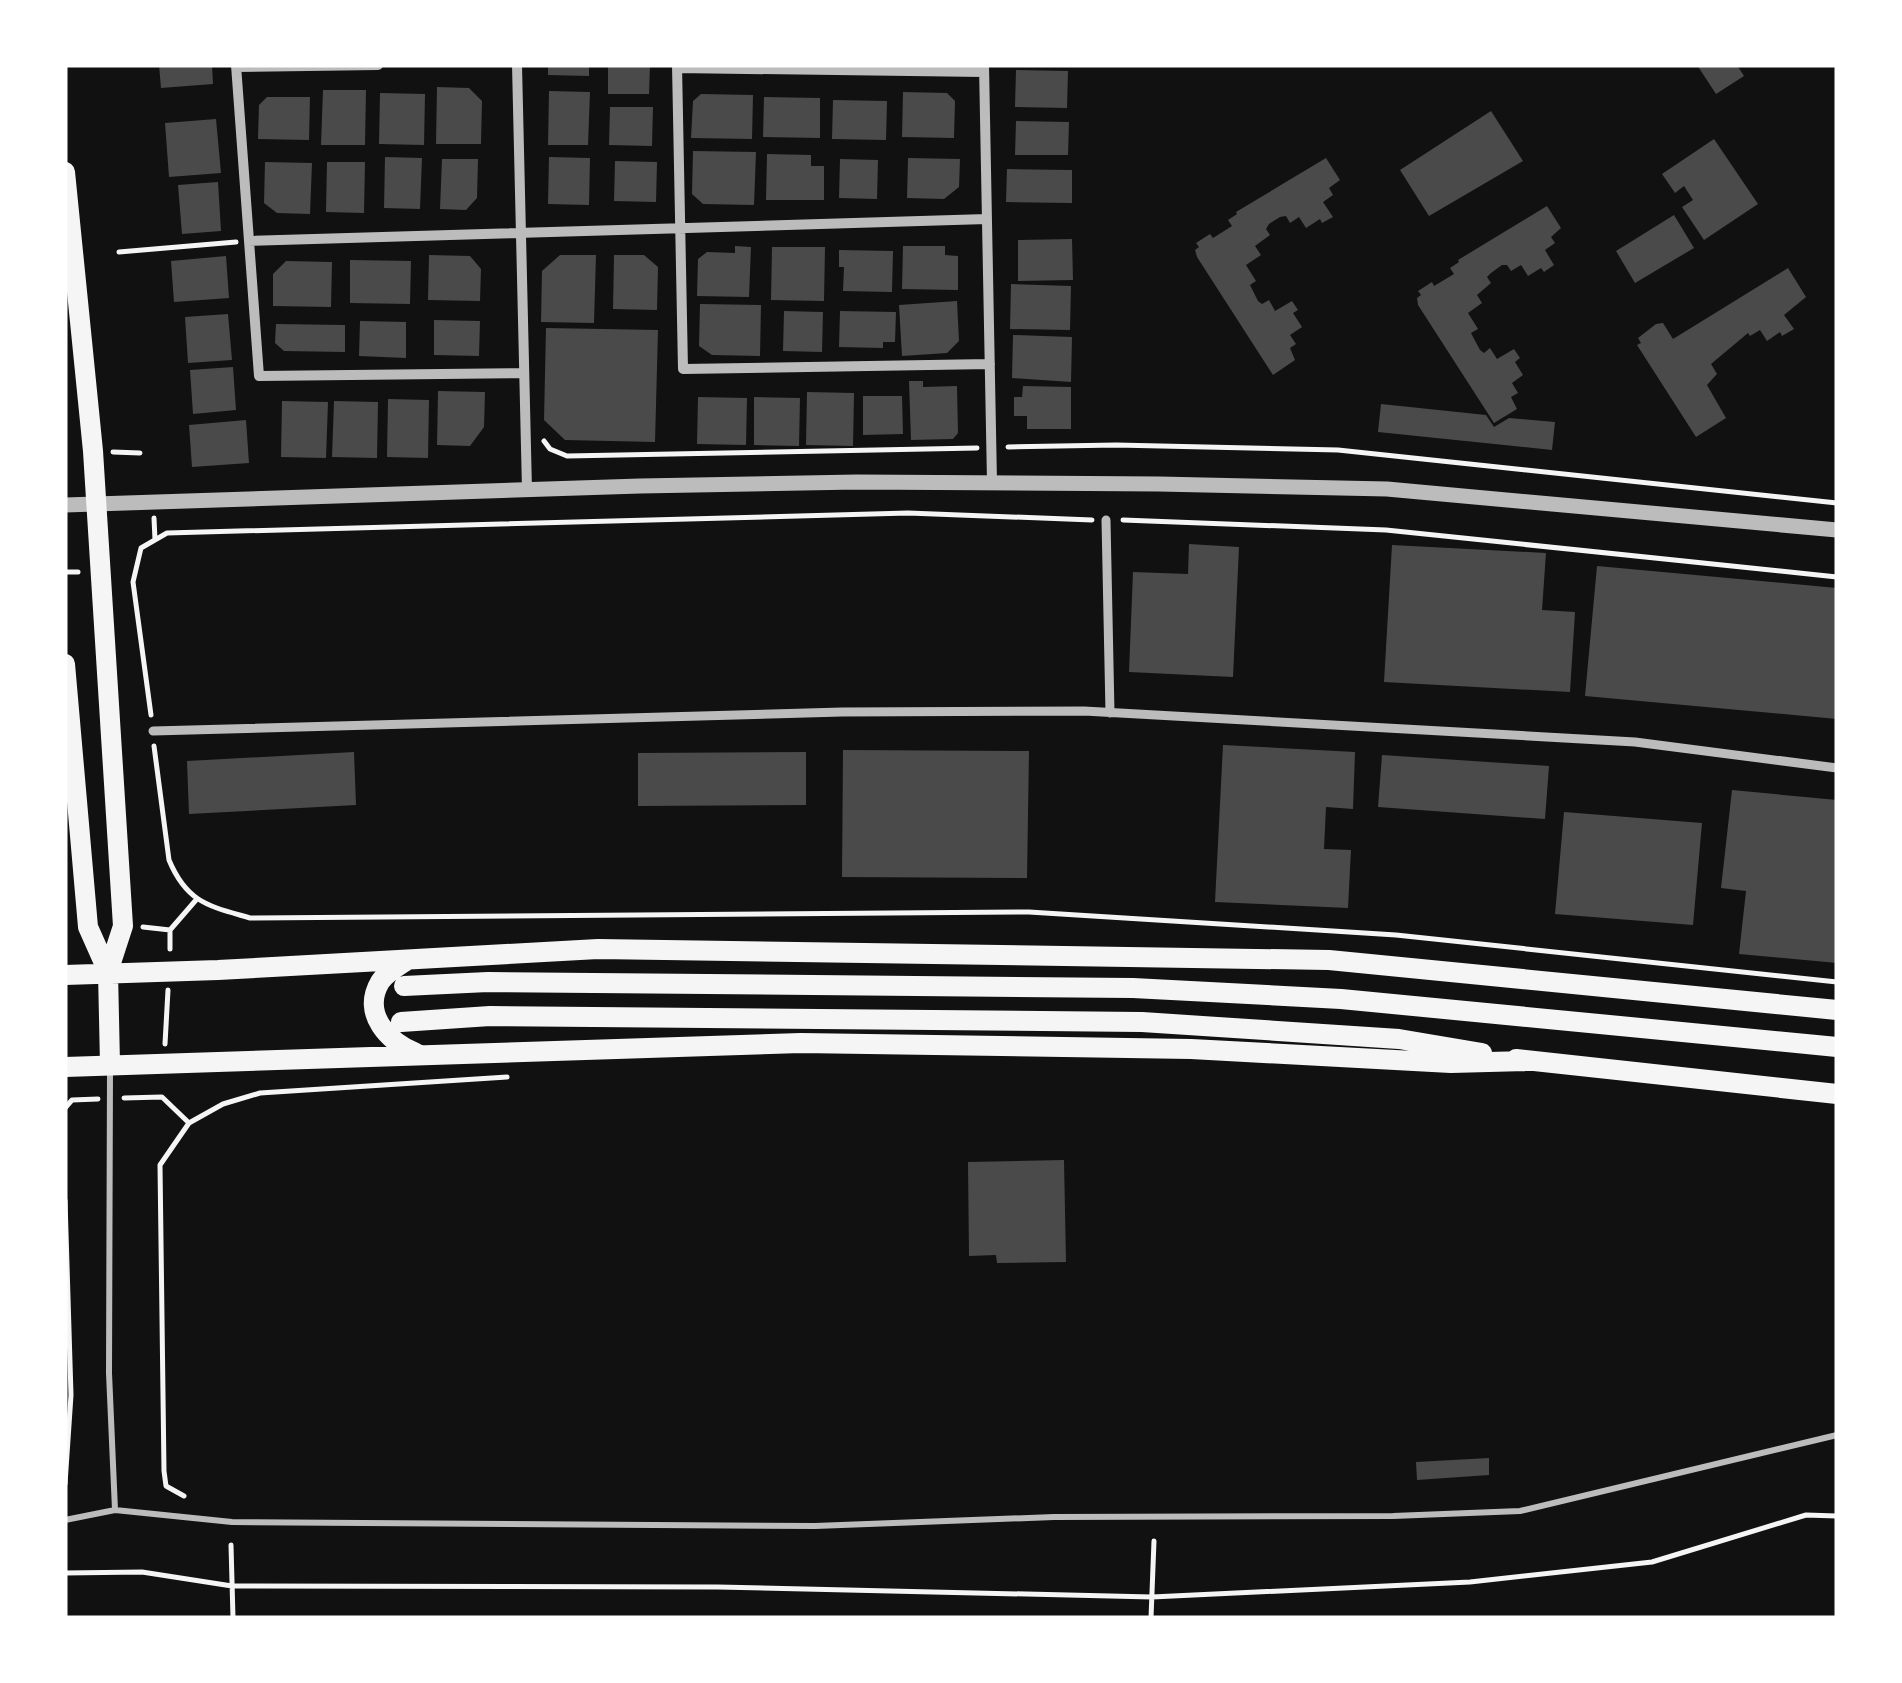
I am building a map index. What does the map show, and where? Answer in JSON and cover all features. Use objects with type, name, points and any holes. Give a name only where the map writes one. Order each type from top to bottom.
[{"type":"main road","points":[[65,172],[97,504],[124,926],[108,972],[110,1064]]},
{"type":"main road","points":[[65,664],[88,927],[108,972]]},
{"type":"main road","points":[[65,976],[598,949],[1339,961],[1837,1010]]},
{"type":"main road","points":[[407,960],[381,979],[374,997],[381,1030],[396,1045],[426,1057]]},
{"type":"main road","points":[[404,986],[488,982],[1133,988],[1341,999],[1837,1047]]},
{"type":"main road","points":[[401,1022],[509,1016],[1142,1022],[1399,1038],[1528,1061],[1837,1094]]},
{"type":"main road","points":[[65,1067],[802,1042],[1191,1049],[1451,1063],[1528,1061]]},
{"type":"street","points":[[378,65],[236,66],[258,376],[523,373]]},
{"type":"street","points":[[516,65],[527,490]]},
{"type":"street","points":[[990,364],[683,370],[677,66],[984,68],[990,364],[991,448],[992,482]]},
{"type":"street","points":[[249,241],[987,220]]},
{"type":"street","points":[[65,505],[527,490],[992,482],[1387,489],[1837,530]]},
{"type":"street","points":[[1106,520],[1110,713]]},
{"type":"street","points":[[152,731],[842,712],[1110,713],[1636,742],[1837,768]]},
{"type":"lane","points":[[110,1064],[109,1373],[116,1510]]},
{"type":"lane","points":[[65,1520],[116,1510],[232,1522],[815,1526],[1072,1517],[1393,1516],[1520,1510],[1837,1434]]},
{"type":"path","points":[[119,252],[249,241]]},
{"type":"path","points":[[548,447],[567,456],[1116,445],[1338,450],[1837,503]]},
{"type":"path","points":[[136,570],[141,548],[167,533],[908,513],[1386,530],[1837,577]]},
{"type":"path","points":[[189,1123],[162,1097],[170,930],[196,900],[250,918],[1028,912],[1396,934],[1837,982]]},
{"type":"path","points":[[184,1496],[166,1486],[164,1471],[160,1165],[189,1123],[223,1104],[260,1093],[514,1077]]},
{"type":"path","points":[[65,1108],[72,1100]]},
{"type":"path","points":[[65,1200],[71,1395],[66,1484]]},
{"type":"path","points":[[65,1573],[142,1572],[232,1586],[698,1587],[1152,1596],[1470,1582],[1652,1562],[1806,1515],[1837,1516]]},
{"type":"path","points":[[1151,1618],[1154,1541]]},
{"type":"path","points":[[232,1546],[233,1618]]},
{"type":"building","points":[[159,65],[212,65],[213,84],[161,88]]},
{"type":"building","points":[[548,65],[589,65],[589,76],[548,75]]},
{"type":"building","points":[[608,65],[650,65],[649,94],[608,94]]},
{"type":"building","points":[[1697,65],[1737,65],[1744,76],[1716,94]]},
{"type":"building","points":[[1016,70],[1068,71],[1067,108],[1015,107]]},
{"type":"building","points":[[437,87],[469,88],[482,101],[481,144],[436,144]]},
{"type":"building","points":[[323,90],[366,90],[365,145],[321,145]]},
{"type":"building","points":[[549,91],[590,92],[588,145],[548,145]]},
{"type":"building","points":[[903,92],[947,93],[955,101],[954,138],[902,137]]},
{"type":"building","points":[[380,93],[425,94],[424,145],[379,144]]},
{"type":"building","points":[[701,94],[753,95],[752,139],[691,138],[693,101]]},
{"type":"building","points":[[267,97],[310,97],[309,140],[258,139],[259,105]]},
{"type":"building","points":[[764,97],[820,98],[820,138],[763,137]]},
{"type":"building","points":[[833,100],[887,101],[886,140],[832,139]]},
{"type":"building","points":[[610,107],[653,107],[652,146],[609,145]]},
{"type":"building","points":[[1491,111],[1523,161],[1429,216],[1400,170]]},
{"type":"building","points":[[216,119],[221,173],[169,177],[165,123]]},
{"type":"building","points":[[1016,121],[1069,122],[1068,155],[1015,155]]},
{"type":"building","points":[[1714,139],[1758,204],[1704,240],[1682,207],[1693,200],[1684,186],[1675,193],[1662,174]]},
{"type":"building","points":[[693,151],[756,152],[754,205],[703,204],[692,194]]},
{"type":"building","points":[[767,154],[811,155],[811,166],[824,166],[824,200],[766,200]]},
{"type":"building","points":[[385,157],[422,158],[420,209],[384,208]]},
{"type":"building","points":[[549,157],[590,158],[589,205],[548,204]]},
{"type":"building","points":[[908,158],[960,159],[959,187],[944,199],[907,198]]},
{"type":"building","points":[[1326,158],[1340,180],[1329,188],[1333,195],[1323,202],[1333,217],[1322,223],[1320,219],[1306,228],[1299,217],[1290,223],[1286,216],[1280,217],[1266,229],[1270,235],[1255,246],[1261,255],[1246,265],[1256,281],[1250,285],[1258,301],[1262,304],[1269,300],[1275,311],[1292,301],[1298,310],[1293,313],[1302,327],[1290,335],[1296,344],[1290,348],[1295,360],[1273,375],[1197,257],[1196,243],[1232,226],[1228,220],[1236,212]]},
{"type":"building","points":[[442,159],[478,159],[477,198],[466,210],[440,209]]},
{"type":"building","points":[[840,159],[878,160],[877,199],[839,198]]},
{"type":"building","points":[[615,161],[657,162],[656,202],[614,201]]},
{"type":"building","points":[[265,162],[312,163],[310,214],[277,213],[264,203]]},
{"type":"building","points":[[327,162],[365,162],[364,213],[326,212]]},
{"type":"building","points":[[1007,169],[1072,170],[1072,203],[1006,202]]},
{"type":"building","points":[[218,182],[221,231],[182,234],[178,185]]},
{"type":"building","points":[[1547,206],[1561,228],[1551,237],[1555,243],[1545,250],[1554,265],[1528,276],[1521,265],[1511,271],[1502,265],[1487,277],[1491,283],[1477,295],[1482,303],[1468,313],[1478,329],[1471,333],[1480,350],[1484,353],[1490,348],[1497,359],[1514,349],[1520,358],[1515,362],[1523,375],[1512,383],[1518,393],[1511,397],[1517,409],[1494,423],[1418,305],[1418,291],[1454,274],[1450,268],[1458,260]]},
{"type":"building","points":[[1674,215],[1694,248],[1635,283],[1616,251]]},
{"type":"building","points":[[1072,239],[1073,280],[1018,281],[1018,240]]},
{"type":"building","points":[[735,246],[751,247],[749,297],[697,296],[698,259],[707,252],[735,253]]},
{"type":"building","points":[[903,246],[945,246],[945,255],[958,256],[958,290],[902,289]]},
{"type":"building","points":[[772,247],[825,247],[824,301],[771,300]]},
{"type":"building","points":[[839,250],[893,251],[892,292],[843,291],[844,267],[839,267]]},
{"type":"building","points":[[429,255],[470,256],[481,269],[480,301],[428,300]]},
{"type":"building","points":[[560,255],[596,255],[594,323],[541,322],[542,271]]},
{"type":"building","points":[[614,255],[644,255],[658,267],[657,310],[613,309]]},
{"type":"building","points":[[226,256],[229,298],[174,302],[171,261]]},
{"type":"building","points":[[350,260],[411,261],[410,304],[350,303]]},
{"type":"building","points":[[286,261],[332,262],[331,307],[273,306],[273,274]]},
{"type":"building","points":[[1788,268],[1806,297],[1784,315],[1794,329],[1767,341],[1760,330],[1750,336],[1748,333],[1711,364],[1717,374],[1707,385],[1726,418],[1696,437],[1637,345],[1641,343],[1638,338],[1663,323],[1673,339]]},
{"type":"building","points":[[1011,284],[1071,286],[1070,330],[1010,329]]},
{"type":"building","points":[[957,301],[959,341],[947,353],[902,356],[899,305]]},
{"type":"building","points":[[700,304],[761,305],[760,356],[712,355],[699,346]]},
{"type":"building","points":[[784,311],[823,312],[822,352],[783,351]]},
{"type":"building","points":[[840,311],[896,312],[895,342],[883,342],[883,348],[839,347]]},
{"type":"building","points":[[228,314],[232,360],[188,363],[185,317]]},
{"type":"building","points":[[434,320],[480,321],[479,356],[434,355]]},
{"type":"building","points":[[360,321],[406,322],[406,358],[359,356]]},
{"type":"building","points":[[276,324],[345,325],[345,352],[284,351],[275,343]]},
{"type":"building","points":[[546,328],[658,330],[655,442],[565,440],[544,420]]},
{"type":"building","points":[[1013,335],[1072,337],[1071,382],[1012,378]]},
{"type":"building","points":[[233,367],[236,410],[193,414],[190,370]]},
{"type":"building","points":[[909,381],[923,381],[923,387],[957,386],[958,433],[953,439],[911,440]]},
{"type":"building","points":[[1023,386],[1071,387],[1071,429],[1027,429],[1027,416],[1014,416],[1014,397],[1022,397]]},
{"type":"building","points":[[438,391],[485,392],[484,427],[470,446],[437,445]]},
{"type":"building","points":[[807,392],[854,393],[853,446],[806,445]]},
{"type":"building","points":[[863,396],[902,396],[903,434],[863,435]]},
{"type":"building","points":[[698,397],[747,398],[746,445],[697,444]]},
{"type":"building","points":[[754,397],[800,398],[799,446],[754,445]]},
{"type":"building","points":[[388,399],[429,400],[428,458],[387,457]]},
{"type":"building","points":[[282,401],[328,402],[326,458],[281,457]]},
{"type":"building","points":[[334,401],[378,402],[377,458],[332,457]]},
{"type":"building","points":[[1381,404],[1486,415],[1494,427],[1509,418],[1555,422],[1552,450],[1378,432]]},
{"type":"building","points":[[246,420],[249,463],[192,467],[189,425]]},
{"type":"building","points":[[1189,544],[1239,547],[1233,677],[1129,672],[1133,572],[1188,574]]},
{"type":"building","points":[[1392,545],[1546,553],[1542,610],[1575,612],[1570,692],[1384,682]]},
{"type":"building","points":[[1597,566],[1837,588],[1837,719],[1585,696]]},
{"type":"building","points":[[1223,745],[1355,752],[1353,809],[1326,807],[1324,849],[1351,850],[1348,908],[1215,902]]},
{"type":"building","points":[[843,750],[1029,751],[1027,878],[842,877]]},
{"type":"building","points":[[354,752],[356,805],[189,814],[187,761]]},
{"type":"building","points":[[806,752],[806,805],[638,806],[638,753]]},
{"type":"building","points":[[1382,755],[1549,766],[1545,819],[1378,807]]},
{"type":"building","points":[[1732,790],[1837,800],[1837,963],[1739,954],[1746,891],[1721,888]]},
{"type":"building","points":[[1564,812],[1702,823],[1693,925],[1555,914]]},
{"type":"building","points":[[1064,1160],[1066,1262],[997,1263],[996,1255],[969,1256],[968,1162]]},
{"type":"building","points":[[1489,1458],[1489,1475],[1417,1480],[1416,1462]]}]
